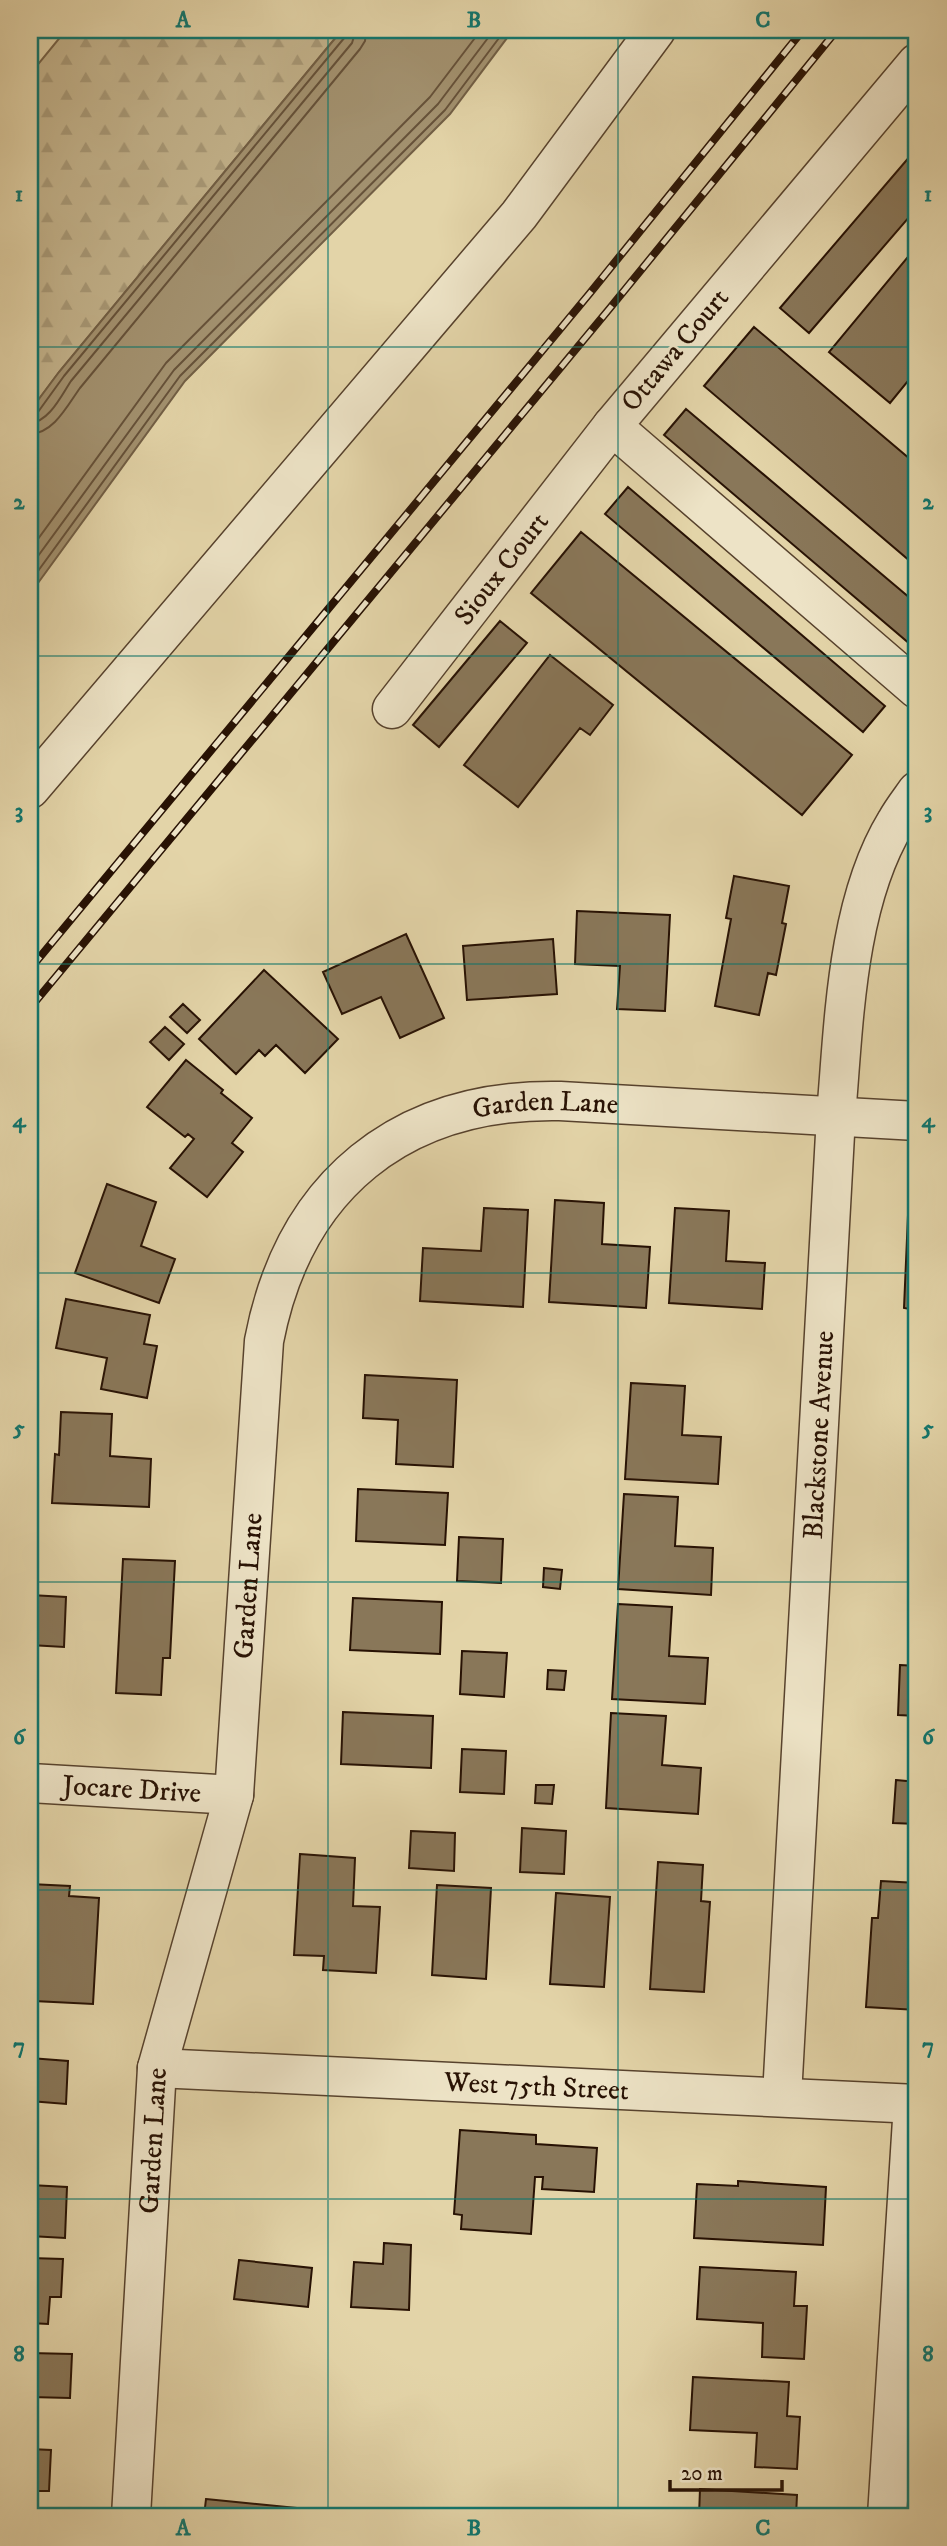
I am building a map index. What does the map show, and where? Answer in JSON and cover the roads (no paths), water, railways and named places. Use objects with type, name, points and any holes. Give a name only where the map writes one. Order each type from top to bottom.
[{"type":"street","points":[[30,789],[519,215],[656,30]]},
{"type":"street","name":"Ottawa Court","points":[[917,63],[612,426],[917,689]]},
{"type":"street","name":"Sioux Court","points":[[392,709],[612,426]]},
{"type":"street","name":"Blackstone Avenue","points":[[782,2096],[836,1116],[847,982],[857,928],[872,875],[895,823],[917,790]]},
{"type":"street","name":"Garden Lane","points":[[131,2516],[157,2068],[234,1795],[264,1341],[279,1279],[295,1245],[315,1212],[359,1165],[404,1134],[464,1111],[489,1105],[525,1100],[560,1101],[917,1121]]},
{"type":"street","name":"Jocare Drive","points":[[30,1783],[234,1795]]},
{"type":"street","name":"West 75th Street","points":[[157,2068],[915,2104]]},
{"type":"street","points":[[887,2516],[915,2104]]},
{"type":"water","points":[[342,30],[513,30],[450,114],[185,381],[30,594],[30,411],[59,372]]},
{"type":"railway","points":[[30,969],[590,293],[803,30]]},
{"type":"railway","points":[[30,1008],[837,30]]}]
